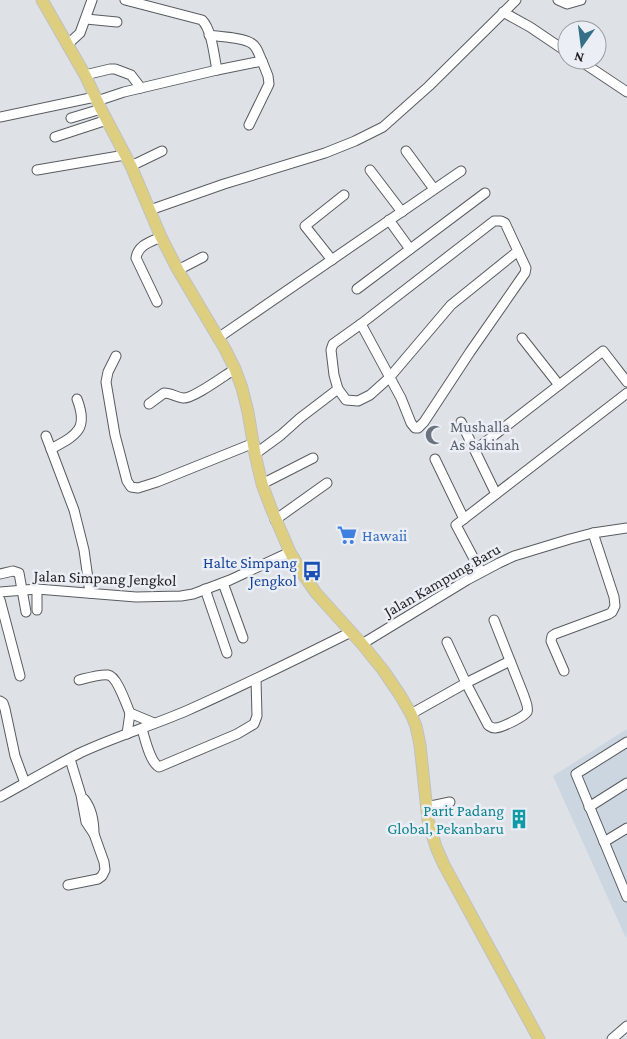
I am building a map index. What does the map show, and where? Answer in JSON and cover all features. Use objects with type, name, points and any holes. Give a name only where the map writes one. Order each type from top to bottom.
[{"type":"main road","points":[[42,0],[85,75],[128,161],[161,237],[178,270],[235,369],[245,401],[262,484],[275,520],[290,552],[316,594],[362,644],[392,683],[411,714],[420,745],[426,807],[432,835],[444,865],[535,1037]]},
{"type":"street","points":[[67,45],[80,33],[92,0]]},
{"type":"street","points":[[124,0],[199,18],[205,23],[210,35],[217,70]]},
{"type":"street","points":[[558,0],[567,4],[581,0]]},
{"type":"street","points":[[150,210],[224,184],[326,153],[383,127],[429,86],[512,1]]},
{"type":"street","points":[[503,12],[557,45]]},
{"type":"street","points":[[86,19],[117,22]]},
{"type":"street","points":[[210,35],[251,43],[256,48],[262,61],[269,84],[249,125]]},
{"type":"street","points":[[71,118],[98,102],[124,92],[262,61]]},
{"type":"street","points":[[85,75],[115,69],[131,75],[141,88]]},
{"type":"street","points":[[594,70],[627,92]]},
{"type":"street","points":[[0,117],[98,102]]},
{"type":"street","points":[[55,137],[106,120]]},
{"type":"street","points":[[406,150],[434,189]]},
{"type":"street","points":[[37,170],[128,161],[162,151]]},
{"type":"street","points":[[370,170],[402,212]]},
{"type":"street","points":[[218,338],[461,171]]},
{"type":"street","points":[[357,289],[485,193]]},
{"type":"street","points":[[332,260],[305,226],[344,195]]},
{"type":"street","points":[[390,220],[410,249]]},
{"type":"street","points":[[361,324],[389,378],[400,398],[411,423],[414,428],[418,428],[424,422],[525,273],[526,268],[505,223],[494,221],[332,346],[331,356],[334,375],[338,389],[346,400],[358,401],[370,395],[389,378],[451,305],[518,251]]},
{"type":"street","points":[[157,302],[136,258],[142,246],[161,237]]},
{"type":"street","points":[[178,270],[203,257]]},
{"type":"street","points":[[522,338],[559,385]]},
{"type":"street","points":[[475,450],[603,352],[627,382]]},
{"type":"street","points":[[116,356],[107,374],[106,387],[115,434],[127,481],[131,487],[138,488],[152,484],[255,449],[281,435],[338,389]]},
{"type":"street","points":[[149,404],[164,393],[186,398],[235,369]]},
{"type":"street","points":[[481,572],[456,525],[627,393]]},
{"type":"street","points":[[51,449],[70,438],[80,427],[81,413],[77,399]]},
{"type":"street","points":[[461,422],[496,494]]},
{"type":"street","points":[[46,436],[74,510],[84,550],[90,593]]},
{"type":"street","points":[[262,484],[313,458]]},
{"type":"street","points":[[435,459],[464,519]]},
{"type":"street","points":[[275,520],[327,483]]},
{"type":"street","name":"Jalan Kampung Baru","points":[[362,644],[481,572],[514,556],[593,533],[627,528]]},
{"type":"street","points":[[564,671],[552,641],[552,636],[609,614],[615,606],[613,593],[593,533]]},
{"type":"street","name":"Jalan Simpang Jengkol","points":[[0,592],[37,589],[142,597],[187,595],[223,583],[290,552]]},
{"type":"street","points":[[0,574],[13,571],[19,573],[26,612]]},
{"type":"street","points":[[223,583],[243,638]]},
{"type":"street","points":[[36,610],[37,589]]},
{"type":"street","points":[[205,589],[227,653]]},
{"type":"street","points":[[0,600],[20,676]]},
{"type":"street","points":[[447,642],[466,683],[490,727],[500,727],[518,719],[525,714],[527,708],[494,620]]},
{"type":"street","points":[[0,797],[82,752],[184,712],[351,632]]},
{"type":"street","points":[[411,714],[510,661]]},
{"type":"street","points":[[80,680],[105,675],[112,676],[116,680],[130,713],[127,734]]},
{"type":"street","points":[[142,729],[151,759],[159,767],[237,734],[254,724],[257,718],[256,679]]},
{"type":"street","points":[[0,701],[5,708],[15,756],[25,783]]},
{"type":"street","points":[[130,713],[154,724]]},
{"type":"street","points":[[627,742],[576,774],[604,842],[624,881],[627,897]]},
{"type":"street","points":[[68,885],[98,879],[104,874],[105,870],[94,834],[86,822],[81,795],[70,759]]},
{"type":"street","points":[[589,806],[627,783]]},
{"type":"street","points":[[426,807],[450,802]]},
{"type":"street","points":[[604,842],[627,828]]},
{"type":"street","points":[[612,1039],[627,1026]]},
{"type":"shaded area","points":[[627,729],[627,937],[626,938],[553,776]]},
{"type":"place","name":"Mushalla As Sakinah","points":[[435,435]]},
{"type":"place","name":"Hawaii","points":[[347,535]]},
{"type":"place","name":"Halte Simpang Jengkol","points":[[312,571]]},
{"type":"place","name":"Parit Padang Global, Pekanbaru","points":[[519,819]]}]
